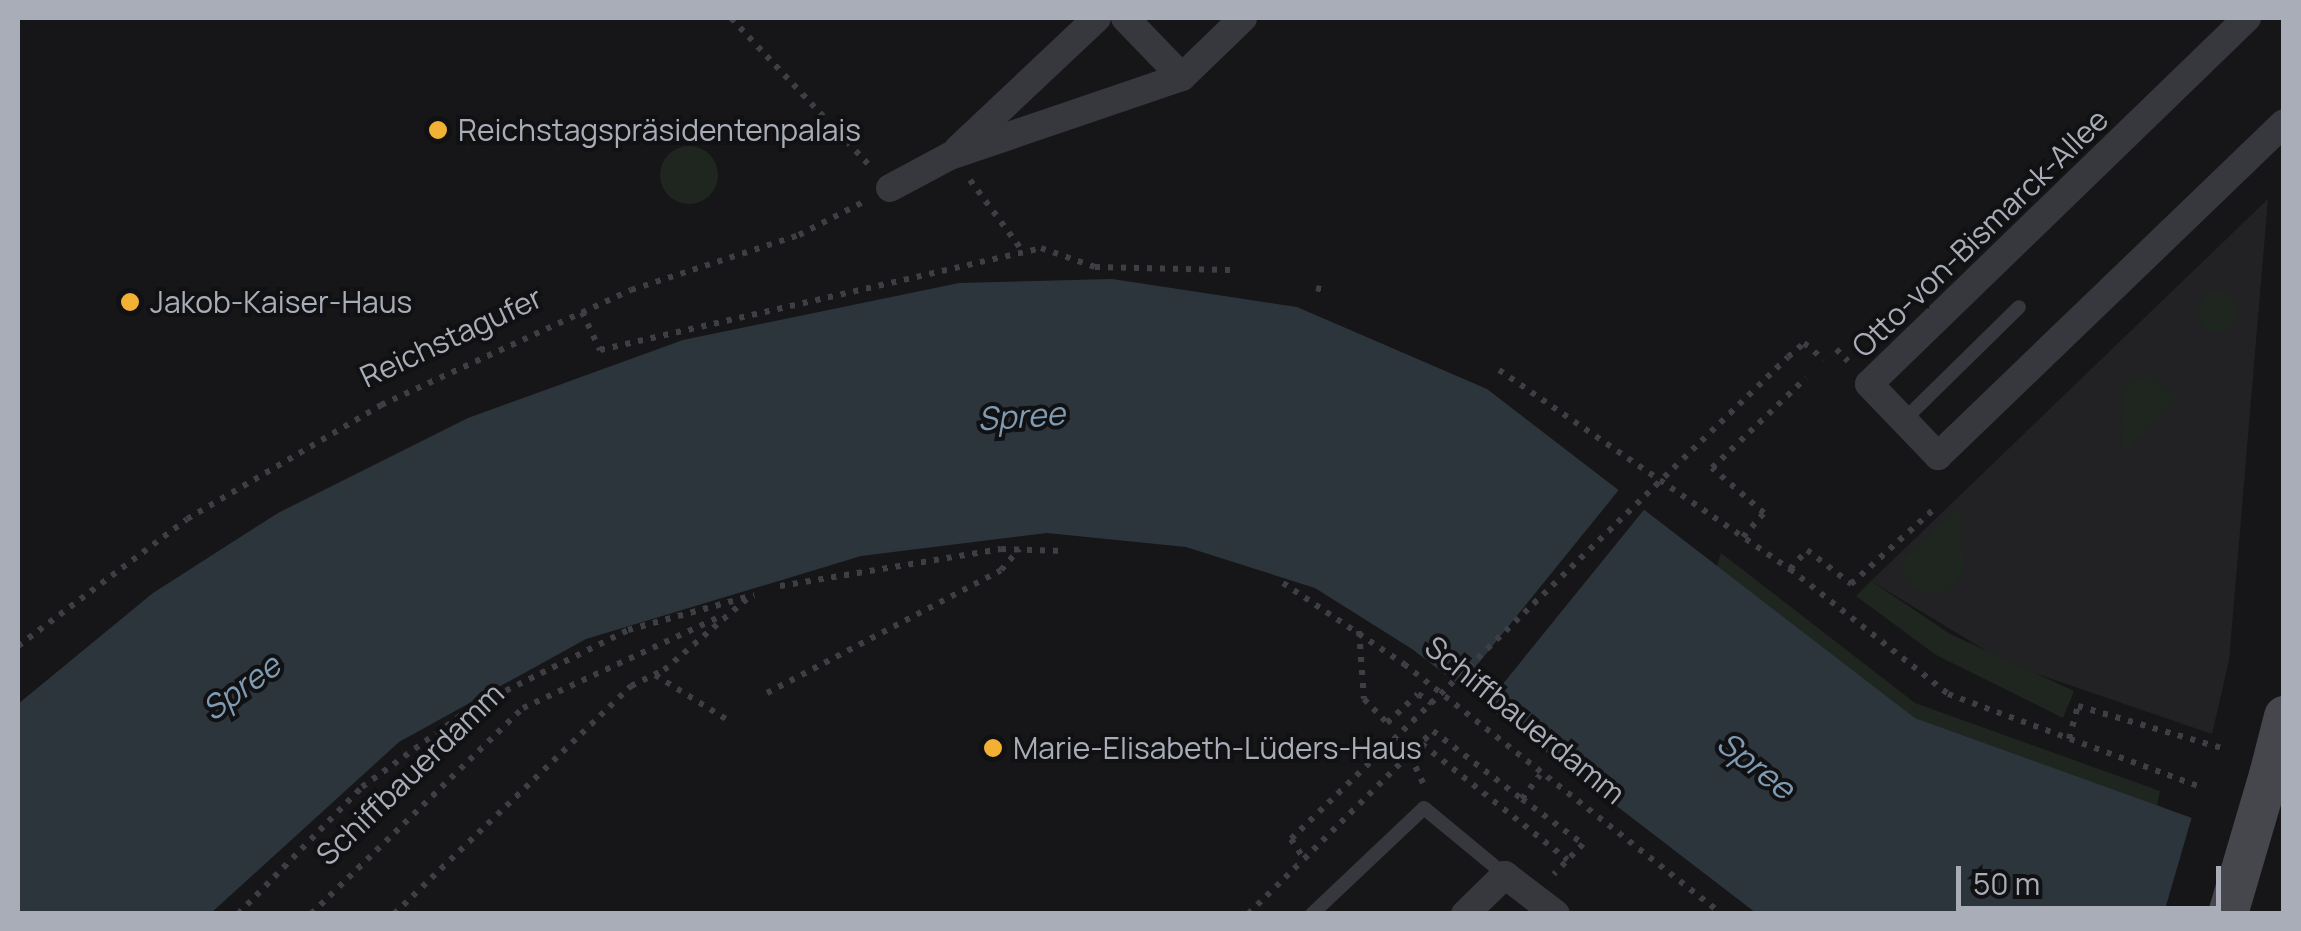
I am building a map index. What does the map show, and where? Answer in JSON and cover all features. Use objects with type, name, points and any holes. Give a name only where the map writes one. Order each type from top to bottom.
[{"type":"street","points":[[950,156],[1097,18]]},
{"type":"street","points":[[1125,18],[1182,77]]},
{"type":"street","points":[[890,188],[950,156],[1182,77],[1243,18]]},
{"type":"street","name":"Otto-von-Bismarck-Allee","points":[[2247,18],[1869,384],[1938,456],[2284,123]]},
{"type":"street","points":[[2228,914],[2284,716]]},
{"type":"street","points":[[1465,914],[1505,875],[1556,914]]},
{"type":"lane","points":[[1904,420],[2019,307]]},
{"type":"lane","points":[[1312,914],[1424,808],[1505,875]]},
{"type":"path","points":[[731,18],[890,188]]},
{"type":"path","name":"Reichstagufer","points":[[18,646],[281,459],[582,312],[799,235],[890,188]]},
{"type":"path","points":[[985,198],[1024,253]]},
{"type":"path","points":[[582,312],[600,350],[1041,248],[1095,267],[1230,270]]},
{"type":"path","points":[[1316,288],[1328,291]]},
{"type":"path","points":[[1304,859],[1291,839],[1788,358],[1804,343],[1824,360]]},
{"type":"path","points":[[1499,370],[1790,569],[1948,694],[2200,787]]},
{"type":"path","points":[[1743,537],[1764,513],[1712,468],[1806,378]]},
{"type":"path","points":[[1790,569],[1807,550],[1852,584],[1934,509]]},
{"type":"path","points":[[780,586],[1019,549],[1065,550]]},
{"type":"path","points":[[767,693],[1001,570],[1019,549]]},
{"type":"path","name":"Schiffbauerdamm","points":[[1283,583],[1359,631],[1722,914]]},
{"type":"path","name":"Schiffbauerdamm","points":[[238,914],[362,786],[472,708],[628,630],[754,594],[723,615],[655,674],[631,686],[394,914]]},
{"type":"path","name":"Schiffbauerdamm","points":[[311,914],[523,708],[723,615]]},
{"type":"path","points":[[1359,631],[1364,699],[1387,723],[1418,694],[1432,703]]},
{"type":"path","points":[[655,674],[726,719]]},
{"type":"path","points":[[2069,739],[2078,706],[2222,748]]},
{"type":"path","points":[[1248,914],[1434,732],[1583,844],[1531,895]]},
{"type":"path","points":[[1422,744],[1568,860]]},
{"type":"path","points":[[1522,798],[1540,774]]},
{"type":"shaded area","points":[[689,146],[709,155],[718,175],[709,195],[689,204],[669,195],[660,175],[669,155]]},
{"type":"shaded area","points":[[2268,199],[2229,661],[2212,734],[2008,664],[1871,581]]},
{"type":"shaded area","points":[[2218,292],[2232,298],[2238,312],[2232,326],[2218,332],[2204,326],[2198,312],[2204,298]]},
{"type":"shaded area","points":[[2154,375],[2180,399],[2122,454],[2121,396],[2133,379]]},
{"type":"shaded area","points":[[1959,506],[1964,572],[1946,591],[1918,592],[1903,579],[1902,560]]},
{"type":"shaded area","points":[[1721,553],[1915,703],[2160,791],[2157,806],[1915,718],[1717,566]]},
{"type":"shaded area","points":[[1871,581],[1950,634],[2074,691],[2063,718],[1936,655],[1856,596]]},
{"type":"water","name":"Spree","points":[[1112,279],[1297,307],[1487,389],[1915,718],[2192,818],[2283,913],[1756,913],[1412,649],[1315,588],[1186,547],[1047,533],[861,556],[586,639],[399,742],[211,913],[18,913],[18,704],[153,593],[278,513],[468,418],[683,340],[959,283]]},
{"type":"pier","points":[[1622,486],[1647,506],[1480,712],[1455,692]]},
{"type":"pier","points":[[2193,813],[2284,835],[2283,914],[2164,913]]},
{"type":"place","name":"Reichstagspräsidentenpalais","points":[[438,130]]},
{"type":"place","name":"Jakob-Kaiser-Haus","points":[[130,302]]},
{"type":"place","name":"Marie-Elisabeth-Lüders-Haus","points":[[993,748]]}]
